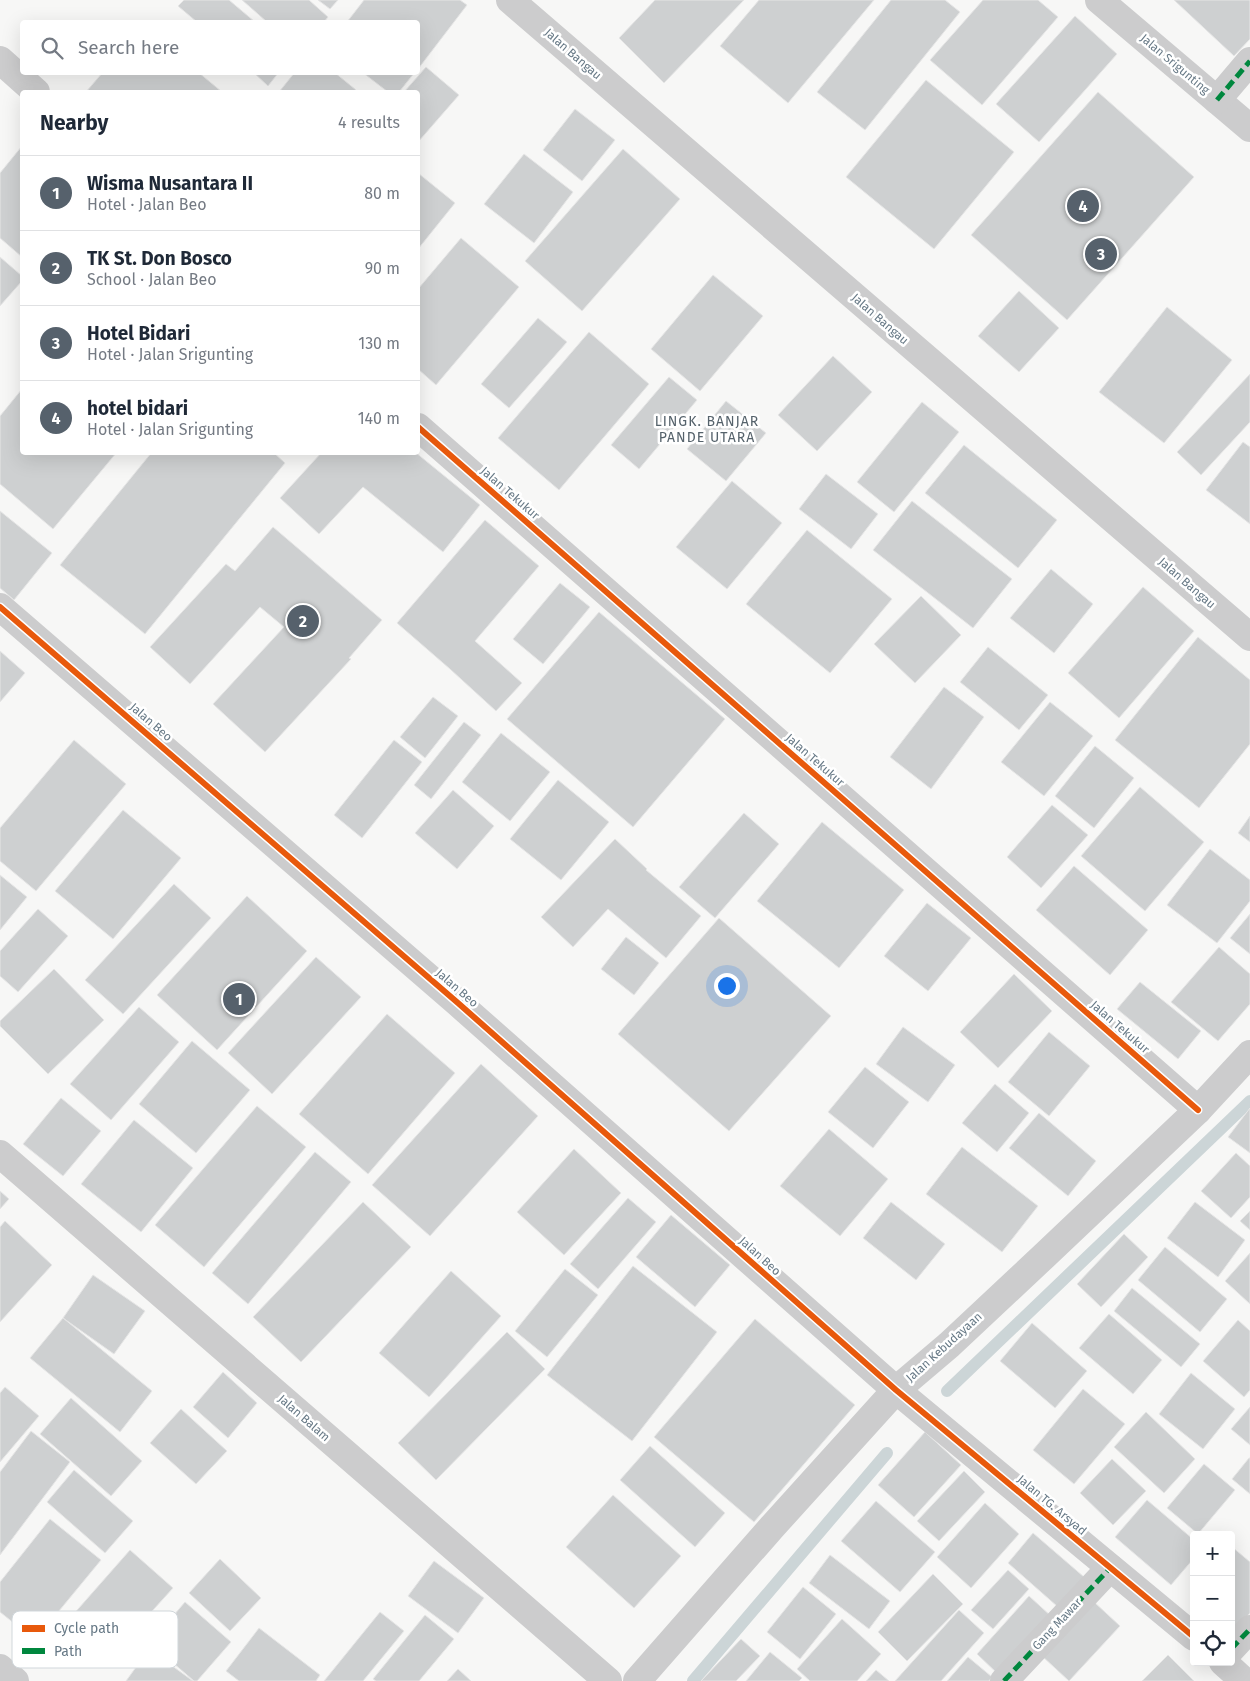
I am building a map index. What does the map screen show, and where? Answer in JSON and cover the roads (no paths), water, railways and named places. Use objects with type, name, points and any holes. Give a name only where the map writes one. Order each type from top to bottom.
[{"type":"street","name":"Jalan Bangau","points":[[510,0],[1250,637]]},
{"type":"street","name":"Jalan Srigunting","points":[[1099,0],[1250,128]]},
{"type":"street","points":[[0,60],[34,90]]},
{"type":"street","points":[[1217,100],[1250,61]]},
{"type":"street","name":"Jalan Tekukur","points":[[420,429],[1198,1110]]},
{"type":"street","name":"Jalan Beo","points":[[0,607],[458,1003],[896,1390]]},
{"type":"street","name":"Jalan Kebudayaan","points":[[637,1681],[772,1526],[896,1390],[948,1345],[1198,1110],[1250,1054]]},
{"type":"street","name":"Jalan Balam","points":[[0,1154],[608,1681]]},
{"type":"street","name":"Jalan TG. Arsyad","points":[[896,1390],[1190,1635]]},
{"type":"street","name":"Gang Mawar","points":[[1004,1681],[1110,1568]]},
{"type":"street","points":[[1235,1645],[1250,1629]]},
{"type":"street","points":[[1227,1666],[1244,1681]]},
{"type":"street","points":[[0,1668],[15,1681]]},
{"type":"waterway","points":[[947,1391],[1250,1101]]},
{"type":"waterway","points":[[693,1681],[887,1453]]},
{"type":"place","name":"hotel bidari","points":[[1083,206]]},
{"type":"place","name":"Hotel Bidari","points":[[1101,254]]},
{"type":"place","name":"TK St. Don Bosco","points":[[303,621]]},
{"type":"place","name":"Wisma Nusantara II","points":[[239,999]]},
{"type":"district","name":"LINGK. BANJAR PANDE UTARA","points":[[707,430]]}]
